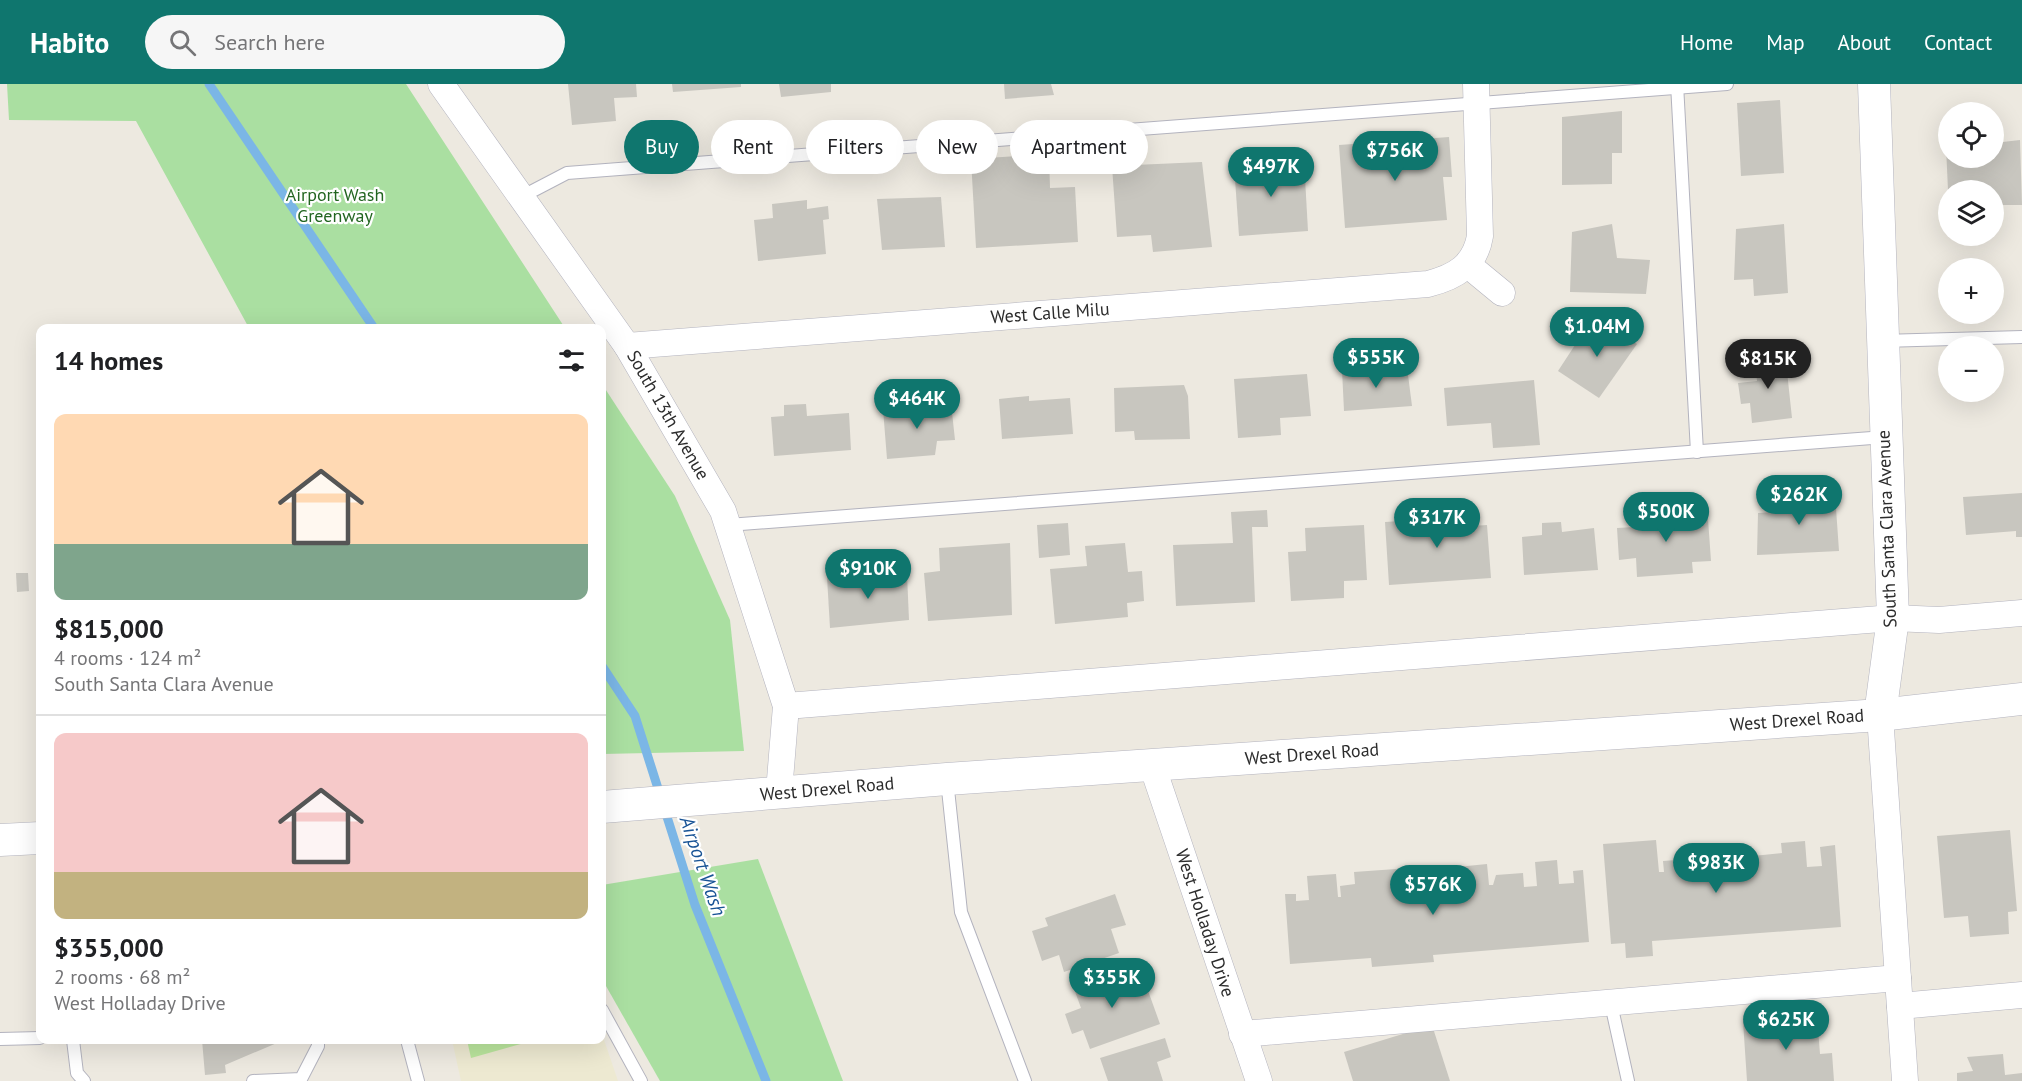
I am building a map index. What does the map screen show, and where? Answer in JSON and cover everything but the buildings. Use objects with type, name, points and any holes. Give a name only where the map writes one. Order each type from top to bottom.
[{"type":"street","name":"South 13th Avenue","points":[[441,84],[627,346],[723,511],[786,706],[779,792]]},
{"type":"street","name":"South Santa Clara Avenue","points":[[1874,84],[1893,618],[1880,715],[1905,1081]]},
{"type":"street","points":[[1477,94],[1482,221],[1478,250],[1468,265],[1502,293]]},
{"type":"street","name":"West Calle Milu","points":[[627,346],[1428,284],[1454,276],[1468,265]]},
{"type":"street","points":[[786,706],[1893,618],[1939,620],[2022,613]]},
{"type":"street","name":"West Drexel Road","points":[[606,807],[947,779],[1880,715],[2022,699]]},
{"type":"street","name":"West Holladay Drive","points":[[1152,765],[1259,1081]]},
{"type":"street","points":[[0,840],[36,838]]},
{"type":"street","points":[[1242,1034],[1898,978]]},
{"type":"street","points":[[1900,1006],[2022,995]]},
{"type":"lane","points":[[521,197],[567,173],[1477,94],[1727,84]]},
{"type":"lane","points":[[1677,86],[1697,452]]},
{"type":"lane","points":[[1882,341],[2022,337]]},
{"type":"lane","points":[[728,525],[1885,437]]},
{"type":"lane","points":[[947,779],[961,912],[1025,1081]]},
{"type":"lane","points":[[1611,1004],[1628,1081]]},
{"type":"lane","points":[[606,1017],[641,1081]]},
{"type":"lane","points":[[0,1039],[36,1038]]},
{"type":"lane","points":[[74,1044],[78,1073],[84,1081]]},
{"type":"lane","points":[[253,1081],[301,1079],[318,1044]]},
{"type":"lane","points":[[408,1044],[418,1081]]},
{"type":"shaded area","points":[[453,1044],[605,1044],[618,1081],[461,1081]]},
{"type":"green space","name":"Airport Wash Greenway","points":[[7,84],[406,84],[562,324],[247,324],[136,121],[9,120]]},
{"type":"green space","points":[[606,390],[675,496],[730,620],[744,751],[606,754]]},
{"type":"green space","points":[[758,859],[843,1081],[660,1081],[606,986],[606,884]]},
{"type":"green space","points":[[468,1044],[521,1044],[471,1058]]},
{"type":"waterway","name":"Airport Wash","points":[[209,84],[371,324]]},
{"type":"waterway","name":"Airport Wash","points":[[606,672],[635,716],[695,905],[766,1081]]}]
